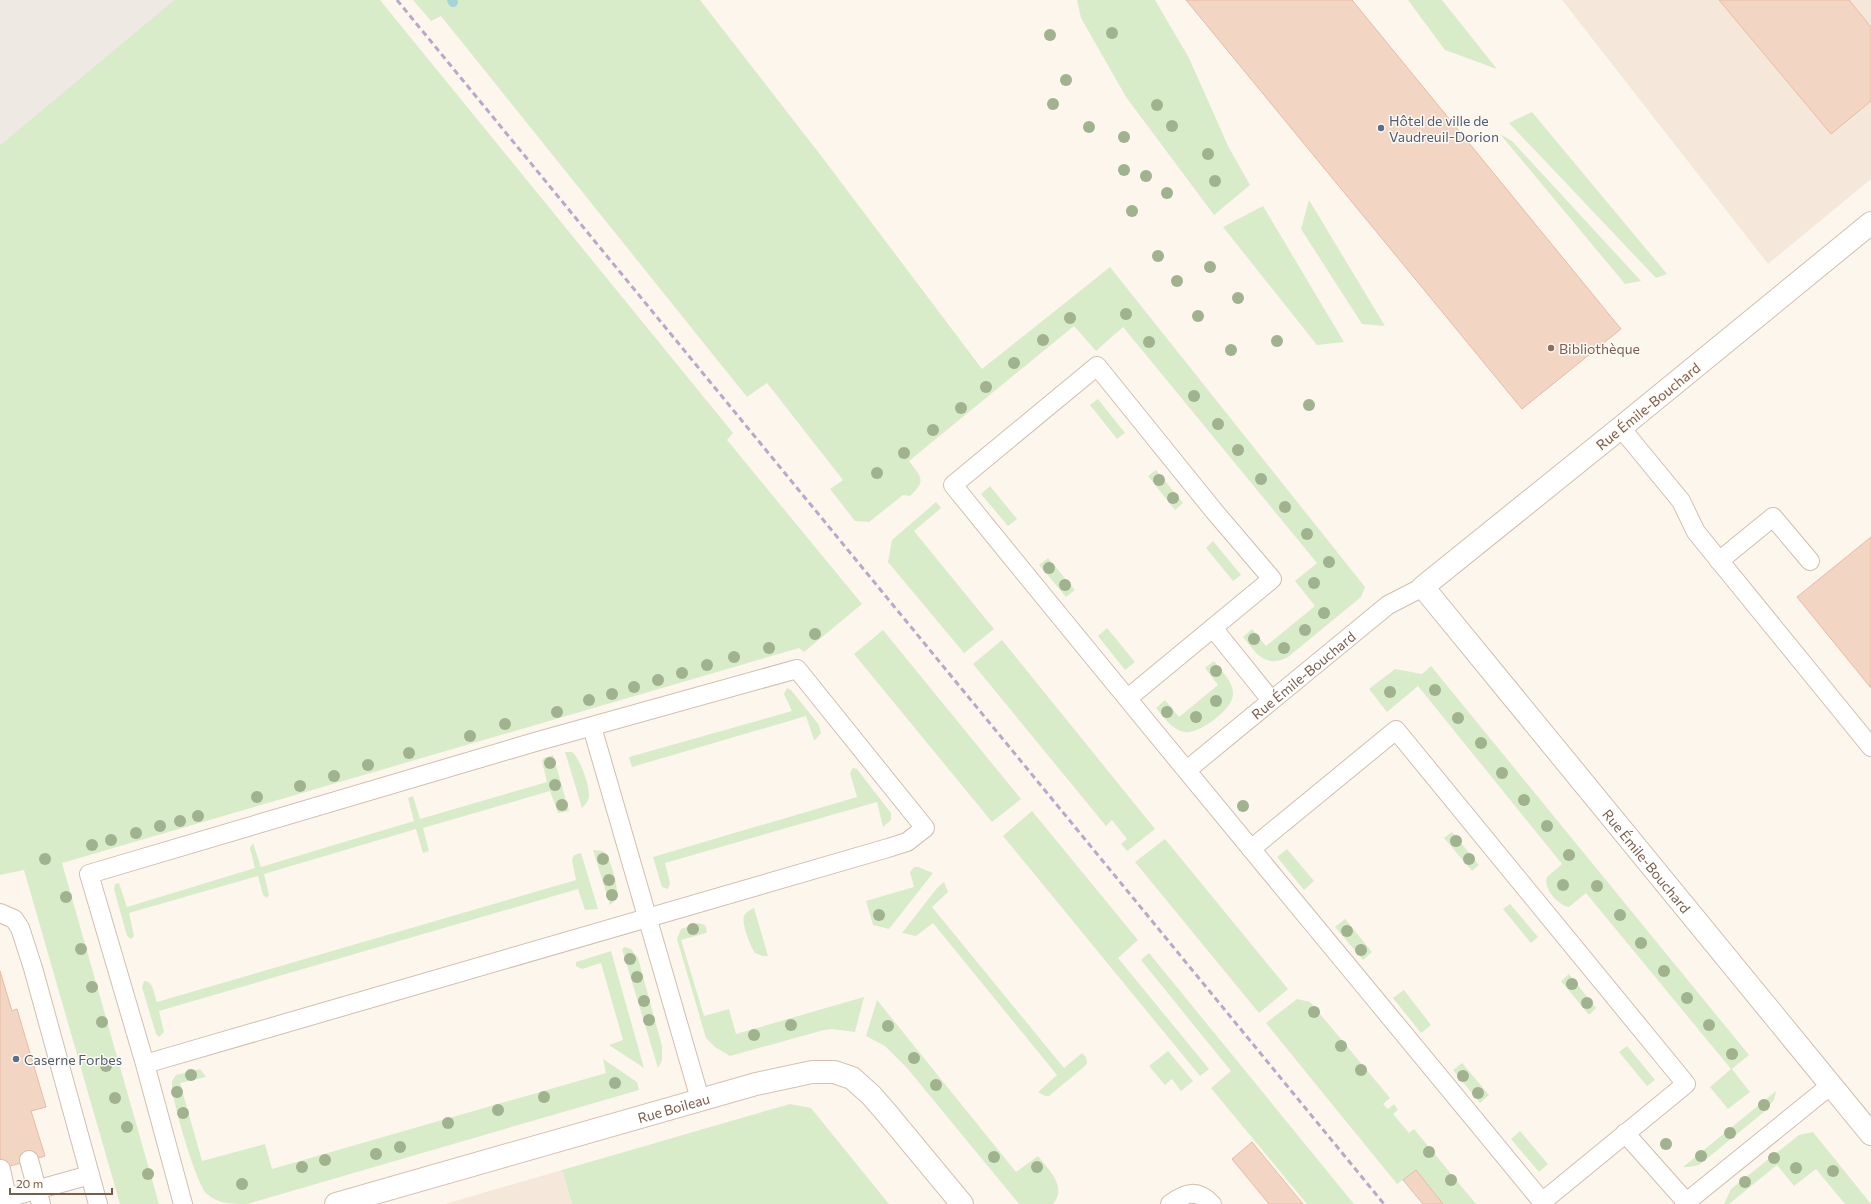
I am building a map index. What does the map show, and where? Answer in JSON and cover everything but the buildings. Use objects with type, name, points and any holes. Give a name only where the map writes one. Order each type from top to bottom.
[{"type":"street","name":"Rue Émile-Bouchard","points":[[1871,223],[1621,428],[1423,587],[1871,1134]]},
{"type":"street","name":"Rue Boileau","points":[[336,1204],[700,1099],[789,1075],[823,1072],[841,1074],[852,1078],[871,1095],[962,1204]]},
{"type":"lane","points":[[1128,698],[1272,579],[1214,511],[1097,366],[953,485],[1187,770],[1543,1203],[1625,1133],[1686,1084],[1396,730],[1252,849]]},
{"type":"lane","points":[[1621,428],[1681,501],[1696,532],[1871,747]]},
{"type":"lane","points":[[1719,561],[1772,517],[1810,561]]},
{"type":"lane","name":"Rue Émile-Bouchard","points":[[1187,770],[1388,605],[1423,587]]},
{"type":"lane","points":[[1213,628],[1271,700]]},
{"type":"lane","points":[[145,1064],[649,919],[902,844],[926,828],[797,669],[592,727],[89,874],[145,1064],[183,1204]]},
{"type":"lane","points":[[592,727],[649,919],[700,1099]]},
{"type":"lane","points":[[0,913],[14,919],[20,928],[33,968],[98,1204]]},
{"type":"lane","points":[[1625,1133],[1686,1203],[1831,1085]]},
{"type":"lane","points":[[29,1160],[39,1197]]},
{"type":"lane","points":[[0,1169],[5,1201],[39,1197],[90,1175]]},
{"type":"lane","points":[[1170,1204],[1179,1197],[1189,1193],[1197,1194],[1212,1204]]},
{"type":"shaded area","points":[[0,0],[174,0],[0,145]]},
{"type":"shaded area","points":[[1562,0],[1871,0],[1871,179],[1768,264]]},
{"type":"shaded area","points":[[562,1170],[572,1204],[445,1204]]},
{"type":"green space","points":[[174,0],[380,0],[733,433],[727,440],[862,604],[804,652],[799,648],[62,863],[159,1204],[120,1204],[24,870],[0,875],[0,145]]},
{"type":"green space","points":[[413,0],[700,0],[822,157],[982,369],[1110,267],[1365,587],[1361,597],[1288,657],[1273,661],[1267,660],[1262,658],[1252,649],[1243,637],[1252,629],[1266,646],[1315,606],[1295,581],[1317,563],[1123,327],[1096,351],[1074,326],[909,461],[917,471],[920,478],[919,486],[910,496],[903,495],[869,522],[855,521],[830,489],[843,480],[767,383],[747,397],[441,16],[431,21]]},
{"type":"green space","points":[[1077,0],[1155,0],[1189,58],[1229,148],[1250,185],[1214,215],[1126,97],[1081,18]]},
{"type":"green space","points":[[1408,0],[1442,0],[1497,69],[1445,50]]},
{"type":"green space","points":[[1532,112],[1667,274],[1656,278],[1509,123]]},
{"type":"green space","points":[[1500,134],[1512,141],[1641,281],[1625,284]]},
{"type":"green space","points":[[1309,200],[1385,326],[1362,324],[1301,229]]},
{"type":"green space","points":[[1263,206],[1344,342],[1317,345],[1223,227]]},
{"type":"green space","points":[[1098,399],[1125,433],[1117,439],[1090,405]]},
{"type":"green space","points":[[1156,470],[1183,503],[1175,510],[1148,476]]},
{"type":"green space","points":[[990,486],[1017,519],[1008,526],[981,494]]},
{"type":"green space","points":[[936,502],[941,508],[914,531],[994,629],[964,653],[888,562],[892,540]]},
{"type":"green space","points":[[1213,541],[1241,575],[1233,581],[1206,548]]},
{"type":"green space","points":[[1048,558],[1075,590],[1066,597],[1039,565]]},
{"type":"green space","points":[[1107,628],[1135,662],[1125,670],[1098,636]]},
{"type":"green space","points":[[883,630],[1021,799],[992,822],[854,654]]},
{"type":"green space","points":[[1002,640],[1155,829],[1127,851],[1121,844],[1127,839],[1112,820],[1106,826],[973,664]]},
{"type":"green space","points":[[1214,661],[1229,681],[1233,690],[1231,701],[1227,708],[1205,726],[1197,730],[1184,732],[1175,728],[1156,708],[1165,700],[1179,717],[1218,685],[1205,668]]},
{"type":"green space","points":[[1431,666],[1749,1055],[1732,1069],[1750,1092],[1728,1109],[1710,1087],[1731,1069],[1586,893],[1569,907],[1560,903],[1552,896],[1547,886],[1547,877],[1562,864],[1418,686],[1387,712],[1369,689],[1395,669],[1422,674]]},
{"type":"green space","points":[[787,688],[791,690],[819,725],[821,733],[816,739],[814,740],[806,716],[632,767],[629,757],[792,711],[784,694]]},
{"type":"green space","points":[[565,752],[572,752],[575,755],[586,780],[589,797],[582,808]]},
{"type":"green space","points":[[553,755],[569,811],[558,813],[550,791],[423,828],[429,851],[423,853],[416,829],[264,874],[269,895],[267,898],[263,895],[258,876],[129,913],[134,936],[131,939],[127,936],[114,889],[115,884],[119,883],[127,907],[255,868],[250,848],[253,843],[261,867],[414,821],[408,798],[413,796],[420,819],[547,782],[542,761],[544,758]]},
{"type":"green space","points":[[853,768],[857,769],[891,813],[891,820],[883,827],[877,802],[665,863],[670,883],[668,889],[662,887],[653,857],[857,797],[850,773]]},
{"type":"green space","points":[[1032,811],[1138,940],[1118,958],[1209,1069],[1200,1076],[1003,836]]},
{"type":"green space","points":[[1452,832],[1479,865],[1472,871],[1444,838]]},
{"type":"green space","points":[[1165,839],[1288,989],[1259,1013],[1135,862]]},
{"type":"green space","points":[[1287,849],[1314,881],[1304,890],[1277,857]]},
{"type":"green space","points":[[593,850],[603,851],[609,860],[614,874],[617,888],[617,899],[610,905]]},
{"type":"green space","points":[[581,853],[598,909],[585,910],[578,889],[159,1011],[164,1032],[159,1037],[156,1034],[142,987],[144,981],[150,983],[152,986],[157,1002],[576,880],[572,860],[574,855]]},
{"type":"green space","points":[[914,867],[918,867],[933,873],[889,929],[873,925],[866,901],[914,887],[910,872]]},
{"type":"green space","points":[[944,882],[948,892],[932,907],[1064,1068],[1082,1053],[1086,1057],[1087,1063],[1085,1066],[1049,1096],[1045,1096],[1038,1092],[1057,1075],[933,923],[916,936],[902,933],[937,888]]},
{"type":"green space","points":[[1510,904],[1538,937],[1531,943],[1503,909]]},
{"type":"green space","points":[[754,908],[768,956],[755,953],[745,929],[743,919],[744,916],[747,912]]},
{"type":"green space","points":[[1345,919],[1372,952],[1363,960],[1335,927]]},
{"type":"green space","points":[[698,923],[705,925],[706,933],[681,940],[704,1016],[729,1009],[736,1034],[864,997],[855,1032],[832,1029],[824,1030],[730,1056],[715,1047],[706,1038],[677,939],[681,929]]},
{"type":"green space","points":[[625,947],[631,949],[638,958],[662,1046],[662,1060],[658,1068],[622,949]]},
{"type":"green space","points":[[611,951],[644,1068],[609,1045],[623,1040],[601,963],[582,969],[576,966],[576,962]]},
{"type":"green space","points":[[1149,953],[1354,1204],[1307,1204],[1211,1088],[1231,1071],[1141,960]]},
{"type":"green space","points":[[1569,974],[1596,1008],[1589,1015],[1561,981]]},
{"type":"green space","points":[[1404,990],[1431,1025],[1421,1033],[1393,998]]},
{"type":"green space","points":[[1297,999],[1310,1002],[1390,1098],[1383,1104],[1388,1109],[1394,1104],[1398,1110],[1393,1114],[1409,1133],[1414,1129],[1476,1204],[1443,1204],[1416,1170],[1397,1184],[1266,1023]]},
{"type":"green space","points":[[877,1000],[1016,1172],[1038,1156],[1055,1178],[1058,1191],[1057,1198],[1053,1204],[1019,1204],[907,1068],[885,1046],[866,1036]]},
{"type":"green space","points":[[1627,1046],[1655,1080],[1647,1086],[1619,1052]]},
{"type":"green space","points":[[1168,1051],[1193,1081],[1181,1091],[1172,1079],[1165,1085],[1149,1066]]},
{"type":"green space","points":[[603,1059],[637,1082],[639,1090],[247,1204],[221,1202],[207,1194],[202,1187],[186,1144],[172,1089],[172,1081],[176,1075],[200,1069],[206,1077],[180,1083],[202,1161],[265,1144],[272,1169],[606,1073]]},
{"type":"green space","points":[[1462,1063],[1489,1095],[1480,1103],[1453,1070]]},
{"type":"green space","points":[[1776,1091],[1774,1100],[1764,1112],[1699,1165],[1683,1167]]},
{"type":"green space","points":[[790,1104],[811,1108],[889,1204],[572,1204],[562,1170]]},
{"type":"green space","points":[[1520,1131],[1548,1164],[1539,1172],[1511,1139]]},
{"type":"green space","points":[[1813,1132],[1871,1204],[1845,1204],[1816,1169],[1794,1186],[1777,1165],[1729,1204],[1724,1204],[1731,1189],[1799,1135]]},
{"type":"railway","points":[[397,0],[1384,1204]]},
{"type":"place","name":"Hôtel de ville de Vaudreuil-Dorion","points":[[1381,128]]},
{"type":"place","name":"Bibliothèque","points":[[1551,348]]},
{"type":"place","name":"Caserne Forbes","points":[[16,1059]]}]
